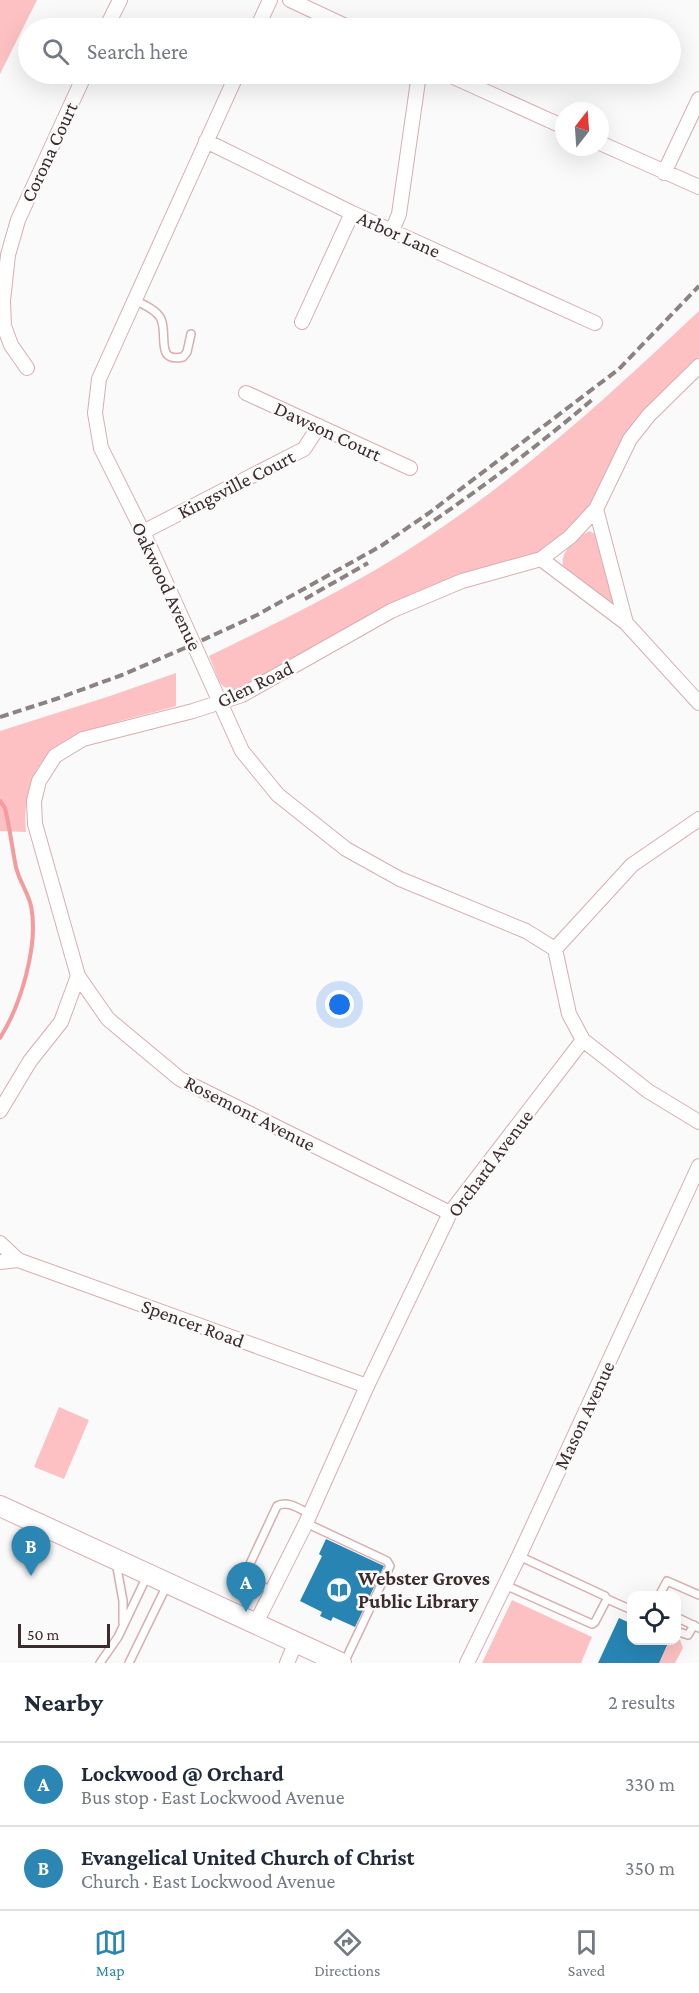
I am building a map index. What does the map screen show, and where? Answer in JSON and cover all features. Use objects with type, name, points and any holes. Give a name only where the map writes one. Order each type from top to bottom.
[{"type":"main road","points":[[0,1506],[342,1663]]},
{"type":"street","points":[[111,18],[120,0]]},
{"type":"street","points":[[262,18],[270,0]]},
{"type":"street","points":[[290,0],[329,18]]},
{"type":"street","name":"Corona Court","points":[[27,368],[11,345],[4,326],[3,301],[8,255],[18,220],[80,84]]},
{"type":"street","name":"Oakwood Avenue","points":[[232,84],[99,379],[95,413],[101,448],[143,532],[242,752],[278,795],[346,849],[400,879],[526,932],[555,949]]},
{"type":"street","points":[[392,231],[399,214],[418,84]]},
{"type":"street","points":[[469,84],[555,123]]},
{"type":"street","points":[[664,173],[699,99]]},
{"type":"street","name":"Arbor Lane","points":[[206,141],[352,213],[595,323]]},
{"type":"street","points":[[609,147],[699,187]]},
{"type":"street","points":[[302,322],[352,213]]},
{"type":"street","name":"Glen Road","points":[[78,976],[35,824],[34,801],[39,781],[55,756],[83,739],[221,703],[242,695],[391,611],[462,581],[541,559],[570,537],[596,509],[630,439],[649,415],[699,366]]},
{"type":"street","name":"Dawson Court","points":[[246,393],[410,468]]},
{"type":"street","name":"Kingsville Court","points":[[143,532],[304,449],[319,426]]},
{"type":"street","points":[[596,509],[626,623]]},
{"type":"street","points":[[541,559],[626,623],[699,703]]},
{"type":"street","points":[[699,819],[632,865],[555,949],[569,1014],[584,1040],[648,1091],[699,1122]]},
{"type":"street","points":[[0,1111],[30,1061],[61,1022],[78,976]]},
{"type":"street","name":"Rosemont Avenue","points":[[78,976],[108,1019],[180,1079],[450,1213]]},
{"type":"street","name":"Orchard Avenue","points":[[256,1623],[308,1519],[367,1386],[450,1213],[584,1040]]},
{"type":"street","name":"Mason Avenue","points":[[468,1663],[699,1166]]},
{"type":"street","name":"Spencer Road","points":[[0,1243],[18,1260],[367,1386]]},
{"type":"street","name":"Spencer Road","points":[[0,1262],[18,1260]]},
{"type":"street","points":[[287,1663],[296,1642]]},
{"type":"lane","points":[[134,300],[157,313],[162,321],[164,350],[167,355],[175,358],[183,357],[187,352],[191,334]]},
{"type":"lane","points":[[273,1591],[255,1583],[247,1573],[262,1536],[277,1506],[282,1503],[288,1504],[308,1519],[387,1561],[390,1566],[342,1663]]},
{"type":"lane","points":[[519,1556],[627,1608]]},
{"type":"lane","points":[[116,1559],[123,1601],[123,1625]]},
{"type":"lane","points":[[100,1663],[118,1637],[148,1574]]},
{"type":"lane","points":[[662,1591],[668,1581],[699,1595]]},
{"type":"lane","points":[[129,1663],[168,1583]]},
{"type":"lane","points":[[505,1585],[592,1624],[596,1622],[607,1599]]},
{"type":"lane","points":[[681,1619],[696,1626],[688,1635],[681,1633]]},
{"type":"shaded area","points":[[0,0],[37,0],[28,18],[18,18],[18,38],[0,74]]},
{"type":"shaded area","points":[[699,311],[699,357],[639,415],[619,447],[595,497],[585,512],[568,530],[542,551],[378,611],[272,674],[235,690],[224,687],[220,683],[209,656],[339,590],[414,546],[452,520],[490,493],[562,435]]},
{"type":"shaded area","points":[[589,531],[598,535],[614,601],[611,604],[563,567],[566,550],[574,541]]},
{"type":"shaded area","points":[[176,673],[176,706],[80,734],[55,748],[46,756],[30,786],[26,809],[26,832],[0,831],[0,731]]},
{"type":"shaded area","points":[[59,1407],[89,1420],[64,1479],[34,1467]]},
{"type":"shaded area","points":[[512,1600],[592,1637],[581,1663],[482,1663]]},
{"type":"shaded area","points":[[681,1643],[683,1648],[675,1663],[659,1663],[668,1645],[681,1645]]},
{"type":"building","name":"Webster Groves Public Library","points":[[326,1539],[384,1566],[355,1627],[333,1617],[331,1621],[320,1616],[322,1612],[300,1601],[322,1556],[319,1554]]},
{"type":"building","points":[[619,1618],[627,1622],[627,1645],[667,1645],[659,1663],[598,1663]]},
{"type":"waterway","points":[[0,801],[5,808],[16,867],[30,901],[33,921],[30,956],[21,992],[0,1038]]},
{"type":"railway","points":[[0,717],[122,675],[194,644],[257,615],[381,546],[429,513],[619,369],[699,286]]},
{"type":"railway","points":[[423,528],[510,466],[593,399]]},
{"type":"railway","points":[[305,599],[368,563]]},
{"type":"place","name":"Evangelical United Church of Christ","points":[[31,1576]]},
{"type":"place","name":"Webster Groves Public Library","points":[[339,1590]]},
{"type":"place","name":"Lockwood @ Orchard","points":[[246,1612]]}]
